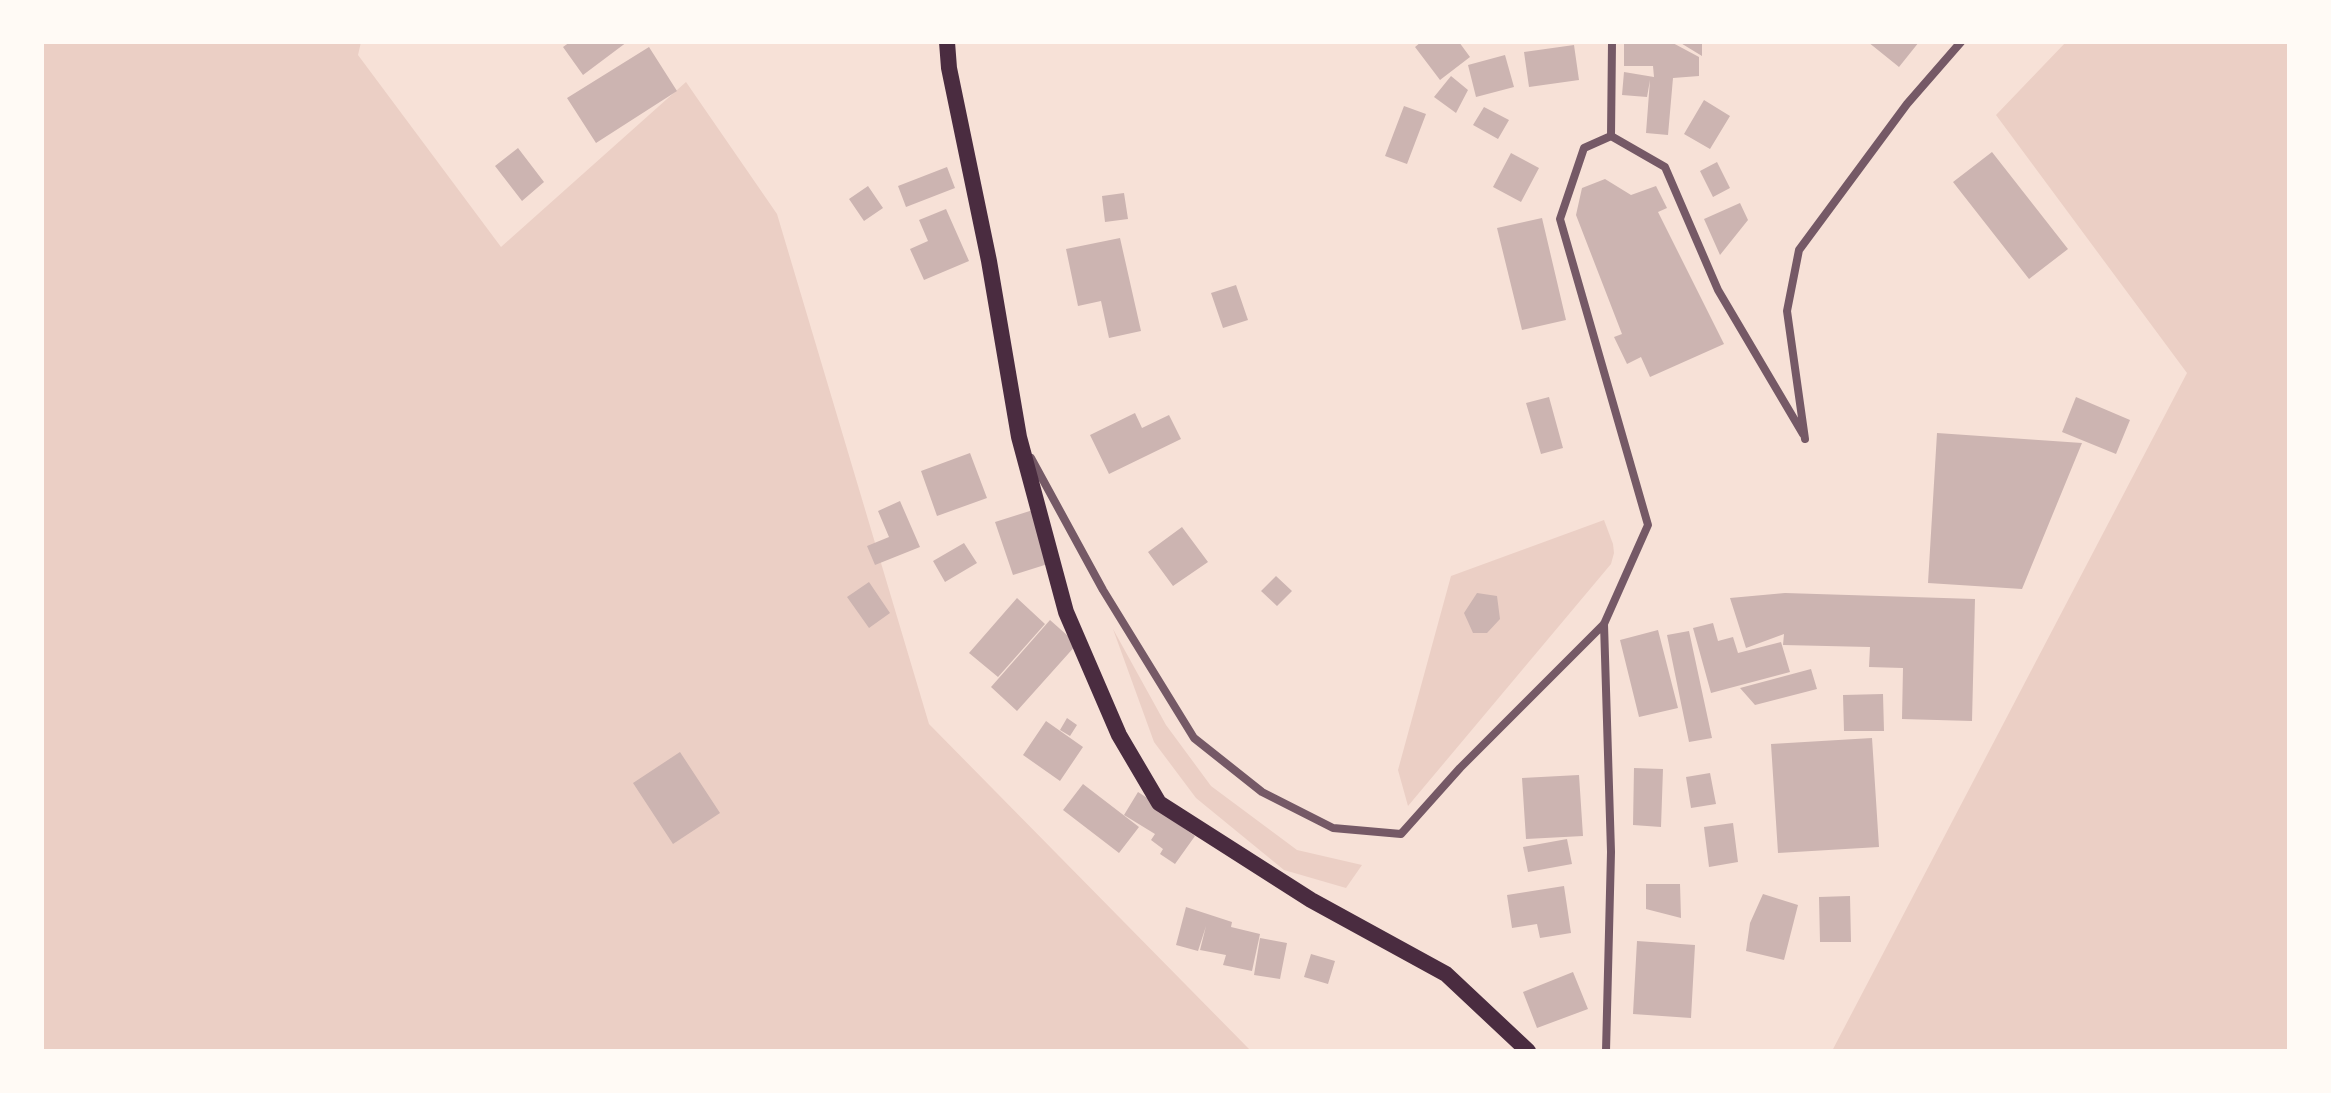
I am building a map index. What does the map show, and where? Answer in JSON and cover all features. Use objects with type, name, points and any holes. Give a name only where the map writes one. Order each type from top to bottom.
[{"type":"main road","points":[[947,42],[949,68],[989,261],[1019,437],[1066,612],[1119,735],[1159,803],[1311,900],[1446,974],[1528,1051]]},
{"type":"street","points":[[1611,136],[1612,42]]},
{"type":"street","points":[[1611,136],[1665,167],[1718,290],[1805,439],[1787,311],[1799,250],[1907,104],[1961,42]]},
{"type":"street","points":[[1019,437],[1103,590],[1194,738],[1262,792],[1333,828],[1401,834],[1460,768],[1604,624],[1648,525],[1560,219],[1584,148],[1611,136]]},
{"type":"street","points":[[1604,624],[1611,852],[1606,1051]]},
{"type":"shaded area","points":[[42,42],[361,42],[358,55],[501,247],[686,82],[777,214],[929,724],[1251,1051],[42,1051]]},
{"type":"shaded area","points":[[2066,42],[2289,42],[2289,1051],[1832,1051],[2187,373],[1996,115]]},
{"type":"shaded area","points":[[1604,520],[1613,544],[1611,564],[1408,806],[1398,770],[1451,576]]},
{"type":"shaded area","points":[[1113,629],[1166,725],[1211,786],[1297,850],[1362,865],[1346,888],[1284,870],[1196,798],[1154,742]]},
{"type":"building","points":[[570,42],[627,42],[583,75],[563,47]]},
{"type":"building","points":[[1421,42],[1459,42],[1470,57],[1440,80],[1415,47]]},
{"type":"building","points":[[1624,42],[1671,42],[1699,57],[1699,76],[1673,78],[1668,135],[1646,133],[1650,80],[1647,97],[1622,95],[1624,72],[1654,77],[1653,66],[1624,66]]},
{"type":"building","points":[[1679,42],[1702,42],[1702,56]]},
{"type":"building","points":[[1868,42],[1919,42],[1899,67]]},
{"type":"building","points":[[1574,45],[1579,80],[1529,87],[1524,52]]},
{"type":"building","points":[[649,47],[677,91],[596,143],[567,98]]},
{"type":"building","points":[[1505,55],[1514,87],[1476,97],[1468,65]]},
{"type":"building","points":[[1451,76],[1468,90],[1456,113],[1434,97]]},
{"type":"building","points":[[1704,100],[1730,116],[1710,149],[1684,134]]},
{"type":"building","points":[[1404,106],[1426,114],[1407,164],[1385,156]]},
{"type":"building","points":[[1484,107],[1509,120],[1498,139],[1473,125]]},
{"type":"building","points":[[518,148],[544,182],[522,201],[495,166]]},
{"type":"building","points":[[1992,152],[2068,249],[2029,279],[1953,182]]},
{"type":"building","points":[[1511,153],[1539,168],[1521,202],[1493,187]]},
{"type":"building","points":[[1717,162],[1730,188],[1713,197],[1700,171]]},
{"type":"building","points":[[947,167],[955,188],[906,207],[898,186]]},
{"type":"building","points":[[1605,179],[1631,195],[1656,186],[1667,208],[1658,212],[1724,344],[1650,377],[1641,357],[1627,364],[1614,337],[1622,334],[1576,215],[1582,188]]},
{"type":"building","points":[[868,186],[883,208],[864,221],[849,199]]},
{"type":"building","points":[[1124,193],[1128,219],[1105,222],[1102,196]]},
{"type":"building","points":[[1740,203],[1748,220],[1720,255],[1704,219]]},
{"type":"building","points":[[946,209],[969,261],[924,280],[910,249],[928,241],[919,220]]},
{"type":"building","points":[[1542,218],[1566,320],[1522,330],[1497,228]]},
{"type":"building","points":[[1120,238],[1141,331],[1109,338],[1101,301],[1078,306],[1066,249]]},
{"type":"building","points":[[1236,285],[1248,320],[1223,328],[1211,293]]},
{"type":"building","points":[[1549,397],[1563,448],[1541,454],[1526,403]]},
{"type":"building","points":[[2076,397],[2130,420],[2116,454],[2062,432]]},
{"type":"building","points":[[1135,413],[1142,428],[1169,415],[1181,439],[1109,474],[1090,435]]},
{"type":"building","points":[[1937,433],[2082,443],[2022,589],[1928,583]]},
{"type":"building","points":[[970,453],[987,498],[937,516],[921,471]]},
{"type":"building","points":[[900,501],[920,547],[875,565],[867,546],[889,537],[878,511]]},
{"type":"building","points":[[1033,510],[1051,563],[1013,575],[995,522]]},
{"type":"building","points":[[1182,527],[1208,562],[1173,586],[1148,552]]},
{"type":"building","points":[[964,543],[977,563],[945,582],[933,561]]},
{"type":"building","points":[[1276,576],[1292,591],[1277,606],[1261,591]]},
{"type":"building","points":[[869,582],[890,613],[869,628],[847,597]]},
{"type":"building","points":[[1477,593],[1497,596],[1500,619],[1487,633],[1473,633],[1464,613]]},
{"type":"building","points":[[1785,593],[1975,599],[1972,721],[1902,719],[1903,668],[1869,667],[1870,647],[1783,645],[1784,634],[1746,648],[1730,598]]},
{"type":"building","points":[[1017,598],[1045,624],[998,677],[969,653]]},
{"type":"building","points":[[1050,620],[1077,644],[1017,711],[991,687]]},
{"type":"building","points":[[1713,623],[1718,641],[1733,637],[1738,653],[1781,642],[1790,672],[1711,693],[1693,628]]},
{"type":"building","points":[[1658,630],[1678,708],[1639,717],[1620,640]]},
{"type":"building","points":[[1689,631],[1712,738],[1689,742],[1667,635]]},
{"type":"building","points":[[1811,669],[1817,689],[1755,705],[1740,688]]},
{"type":"building","points":[[1883,694],[1884,731],[1844,731],[1843,695]]},
{"type":"building","points":[[1067,718],[1077,725],[1070,736],[1060,730]]},
{"type":"building","points":[[1046,721],[1083,747],[1060,781],[1023,755]]},
{"type":"building","points":[[1872,738],[1879,847],[1778,853],[1771,744]]},
{"type":"building","points":[[680,752],[720,813],[673,844],[633,783]]},
{"type":"building","points":[[1634,768],[1663,769],[1661,827],[1633,825]]},
{"type":"building","points":[[1710,773],[1716,804],[1691,808],[1686,777]]},
{"type":"building","points":[[1579,775],[1583,836],[1526,839],[1522,778]]},
{"type":"building","points":[[1083,784],[1139,827],[1119,853],[1063,810]]},
{"type":"building","points":[[1138,792],[1169,812],[1168,817],[1195,836],[1175,864],[1160,854],[1163,849],[1151,840],[1155,834],[1124,815]]},
{"type":"building","points":[[1733,823],[1738,862],[1709,867],[1704,827]]},
{"type":"building","points":[[1567,839],[1572,864],[1528,872],[1523,847]]},
{"type":"building","points":[[1646,884],[1680,884],[1681,918],[1646,909]]},
{"type":"building","points":[[1564,886],[1571,933],[1540,938],[1537,924],[1512,928],[1507,895]]},
{"type":"building","points":[[1763,894],[1798,905],[1784,960],[1746,951],[1750,923]]},
{"type":"building","points":[[1850,896],[1851,942],[1820,942],[1819,897]]},
{"type":"building","points":[[1186,907],[1232,922],[1231,927],[1260,934],[1252,971],[1223,965],[1226,955],[1200,950],[1206,926],[1198,951],[1176,945]]},
{"type":"building","points":[[1260,938],[1287,943],[1280,979],[1254,975]]},
{"type":"building","points":[[1637,941],[1695,945],[1691,1018],[1633,1014]]},
{"type":"building","points":[[1311,954],[1335,961],[1328,984],[1304,977]]},
{"type":"building","points":[[1573,972],[1588,1009],[1537,1028],[1523,992]]}]
